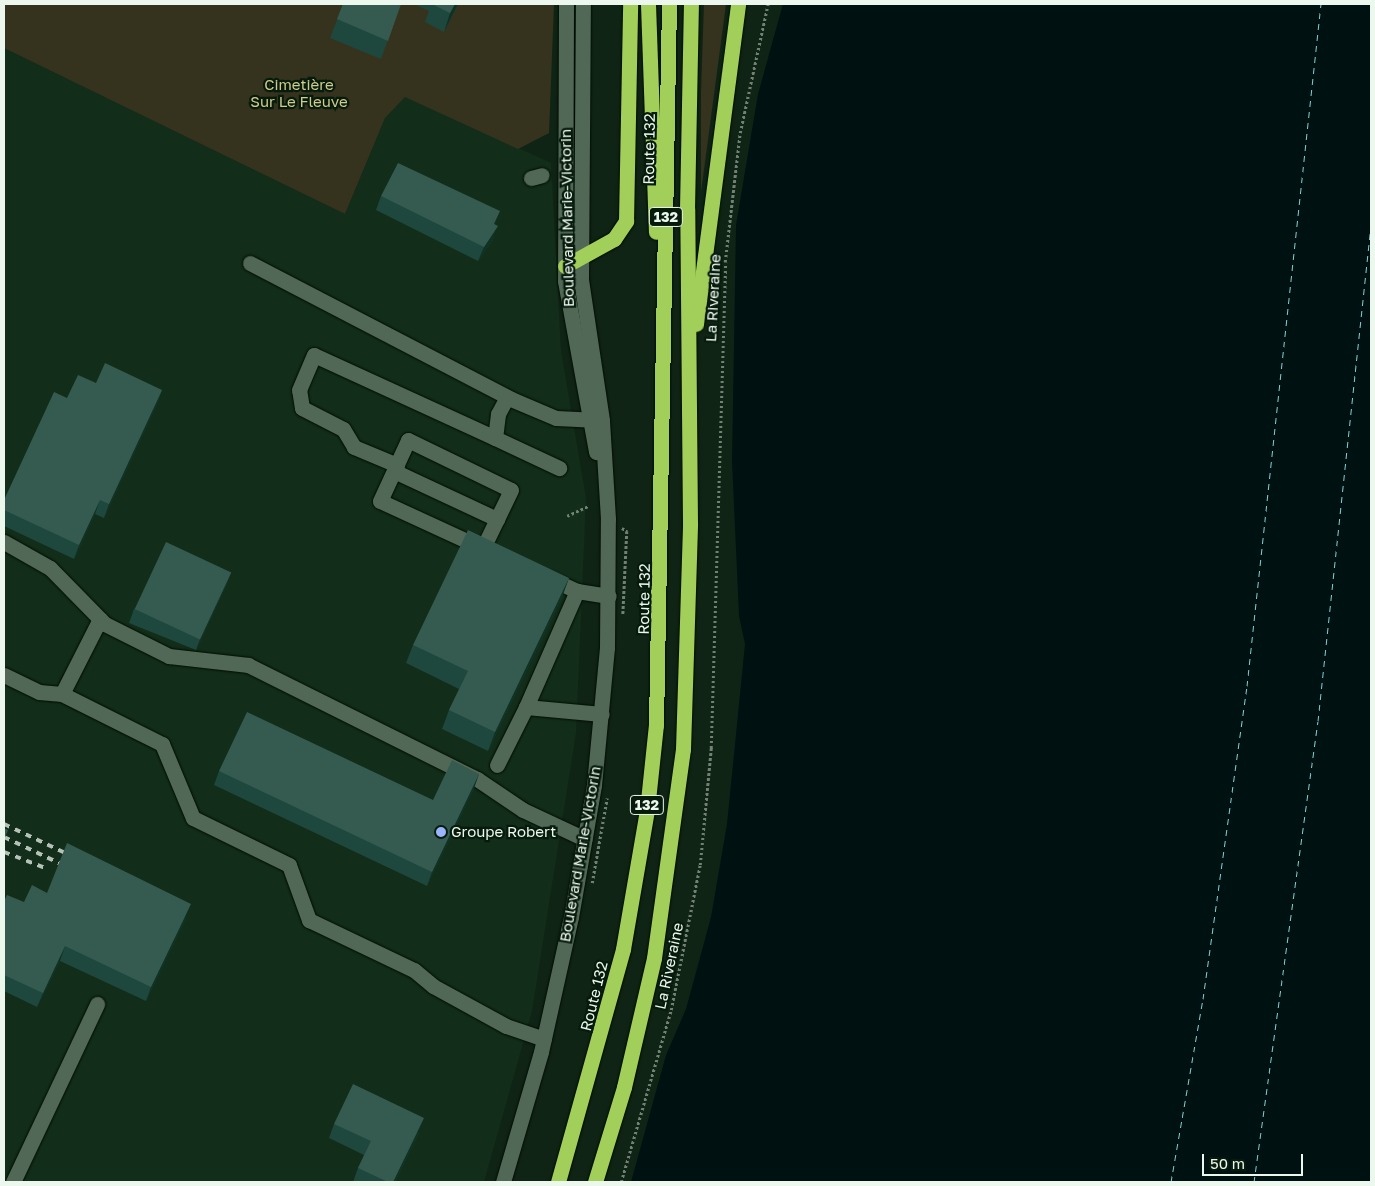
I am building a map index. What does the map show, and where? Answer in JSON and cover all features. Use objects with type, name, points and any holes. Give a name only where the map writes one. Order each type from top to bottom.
[{"type":"highway","points":[[565,274],[581,255],[598,244],[618,235],[627,215],[630,4]]},
{"type":"highway","points":[[648,4],[663,418]]},
{"type":"highway","name":"Route 132","points":[[558,1182],[615,984],[647,810],[661,646],[669,4]]},
{"type":"highway","name":"132","points":[[595,1182],[649,986],[678,805],[686,692],[689,370],[686,209],[691,4]]},
{"type":"highway","points":[[689,370],[738,4]]},
{"type":"highway","points":[[582,238],[598,244]]},
{"type":"street","name":"Boulevard Marie-Victorin","points":[[566,4],[565,274],[596,421]]},
{"type":"street","name":"Boulevard Marie-Victorin","points":[[503,1182],[544,1039],[585,839],[602,714],[609,596],[608,519],[581,280],[583,4]]},
{"type":"street","points":[[565,154],[582,155]]},
{"type":"street","points":[[565,180],[582,181]]},
{"type":"street","points":[[250,263],[507,397],[556,418],[596,421]]},
{"type":"street","points":[[565,274],[581,280]]},
{"type":"street","points":[[497,519],[354,447],[343,429],[302,408],[299,390],[314,355],[559,468]]},
{"type":"street","points":[[495,438],[498,414],[507,397]]},
{"type":"street","points":[[484,548],[511,490],[408,440],[380,501],[500,556]]},
{"type":"street","points":[[4,542],[50,568],[100,619],[169,656],[248,665],[477,779],[522,810],[585,839]]},
{"type":"street","points":[[533,571],[577,591],[609,596]]},
{"type":"street","points":[[497,765],[526,707],[577,591]]},
{"type":"street","points":[[62,694],[100,619]]},
{"type":"street","points":[[4,675],[39,692],[62,694],[162,744],[193,818],[289,865],[309,920],[414,970],[433,986],[506,1026],[544,1039]]},
{"type":"street","points":[[526,707],[602,714]]},
{"type":"street","points":[[13,1182],[97,1004]]},
{"type":"path","name":"La Riveraine","points":[[621,1182],[682,968],[700,866],[711,748],[725,262],[740,133],[768,4]]},
{"type":"path","points":[[567,516],[588,506]]},
{"type":"shaded area","points":[[783,4],[1371,4],[1371,1182],[631,1182],[666,1055],[686,1009],[711,917],[727,824],[745,644],[739,616],[732,461],[736,225],[758,94]]},
{"type":"shaded area","points":[[4,48],[345,214],[385,118],[405,96],[551,163],[561,351],[586,498],[576,733],[532,1011],[484,1182],[4,1182]]},
{"type":"green space","name":"Cimetière Sur Le Fleuve","points":[[4,4],[554,4],[549,133],[518,149],[405,97],[385,118],[345,214],[4,48]]},
{"type":"green space","points":[[704,4],[726,4],[701,192],[701,91]]},
{"type":"building","points":[[343,4],[401,4],[388,41],[337,19]]},
{"type":"building","points":[[432,4],[455,4],[450,13]]},
{"type":"building","points":[[398,163],[500,211],[494,224],[498,226],[484,247],[381,196]]},
{"type":"building","points":[[105,363],[162,390],[109,504],[100,500],[79,545],[4,510],[4,500],[54,392],[67,398],[78,375],[96,383]]},
{"type":"building","points":[[468,530],[569,578],[495,732],[449,710],[468,671],[413,645]]},
{"type":"building","points":[[166,542],[231,572],[200,639],[135,609]]},
{"type":"building","points":[[247,712],[433,800],[452,760],[479,774],[432,872],[219,771]]},
{"type":"building","points":[[4,828],[8,830],[4,840]]},
{"type":"building","points":[[67,843],[191,904],[151,987],[65,946],[43,993],[4,975],[4,901],[7,895],[24,902],[32,885],[47,893]]},
{"type":"building","points":[[353,1084],[424,1118],[393,1182],[388,1182],[358,1168],[371,1141],[334,1124]]},
{"type":"ferry route","points":[[1171,1182],[1203,999],[1247,686],[1321,4]]},
{"type":"ferry route","points":[[1254,1182],[1318,721],[1371,229]]},
{"type":"railway","points":[[4,824],[76,858]]},
{"type":"railway","points":[[4,837],[59,863]]},
{"type":"railway","points":[[4,852],[45,868]]},
{"type":"place","name":"Groupe Robert","points":[[441,832]]}]
